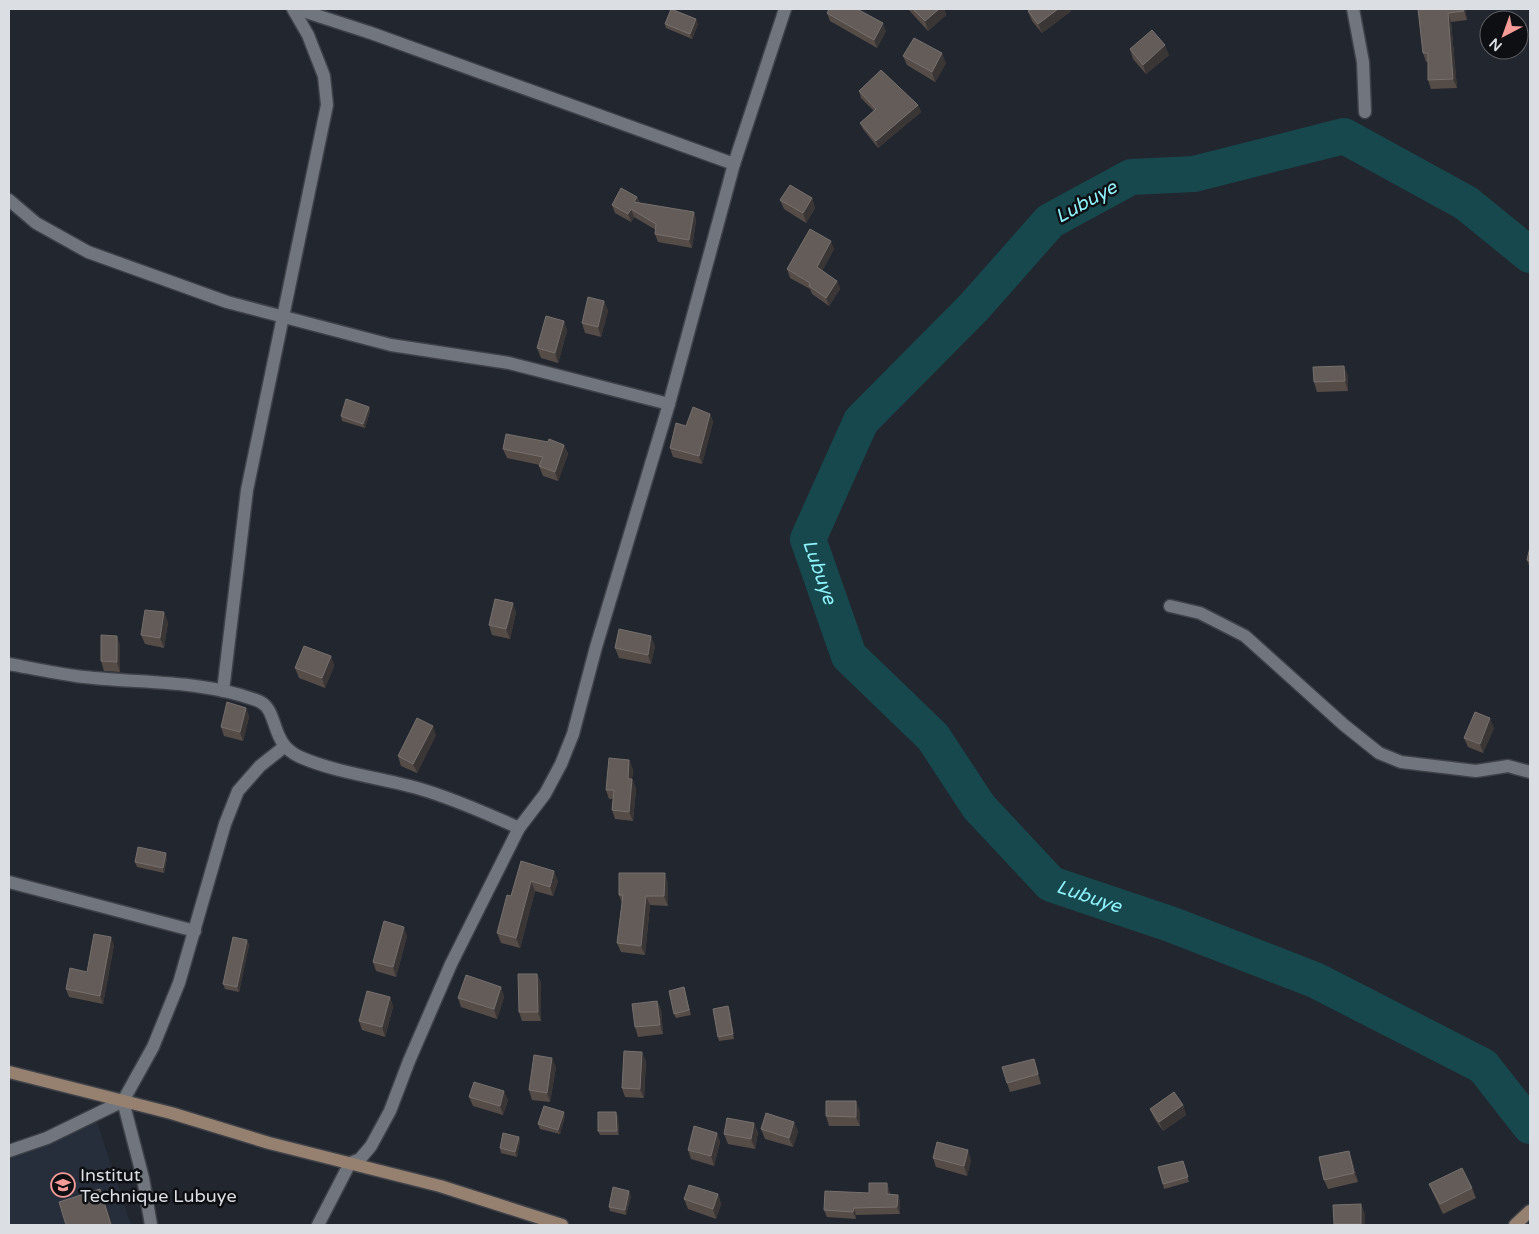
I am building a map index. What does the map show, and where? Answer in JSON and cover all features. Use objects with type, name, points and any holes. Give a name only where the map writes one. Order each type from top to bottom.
[{"type":"street","points":[[223,691],[247,490],[281,317],[327,104],[324,76],[308,35],[293,9]]},
{"type":"street","points":[[297,9],[371,33],[734,164]]},
{"type":"street","points":[[318,1225],[350,1163],[360,1159],[371,1146],[390,1112],[451,964],[519,828],[545,794],[561,764],[573,734],[596,647],[669,404],[734,164],[785,9]]},
{"type":"street","points":[[1353,9],[1363,62],[1365,112]]},
{"type":"street","points":[[9,200],[36,223],[88,252],[227,302],[391,345],[509,363],[669,404]]},
{"type":"street","points":[[1170,606],[1200,613],[1245,636],[1344,725],[1379,753],[1400,762],[1476,771],[1508,766],[1530,772]]},
{"type":"street","points":[[9,664],[77,676],[181,684],[223,691],[259,700],[274,716],[275,732],[284,746],[299,756],[336,768],[417,788],[470,806],[519,828]]},
{"type":"street","points":[[9,1150],[47,1138],[123,1101],[153,1047],[179,983],[196,931],[225,824],[238,791],[260,766],[284,746]]},
{"type":"street","points":[[9,882],[196,931]]},
{"type":"street","points":[[9,1072],[440,1186],[562,1225]]},
{"type":"street","points":[[123,1101],[143,1178],[151,1225]]},
{"type":"street","points":[[1515,1225],[1530,1211]]},
{"type":"shaded area","name":"Institut Technique Lubuye","points":[[95,1116],[131,1225],[9,1225],[9,1144]]},
{"type":"building","points":[[671,9],[696,19],[690,34],[665,24]]},
{"type":"building","points":[[829,9],[860,9],[883,23],[874,40],[827,13]]},
{"type":"building","points":[[913,9],[939,9],[925,21]]},
{"type":"building","points":[[1032,9],[1058,9],[1038,24],[1028,11]]},
{"type":"building","points":[[1418,9],[1463,9],[1464,11],[1448,13],[1453,79],[1428,80],[1428,53],[1423,53]]},
{"type":"building","points":[[1152,30],[1165,45],[1143,65],[1130,49]]},
{"type":"building","points":[[914,38],[942,53],[932,72],[903,56]]},
{"type":"building","points":[[881,70],[918,105],[876,141],[860,123],[876,109],[859,91]]},
{"type":"building","points":[[790,185],[812,198],[803,213],[780,200]]},
{"type":"building","points":[[621,188],[637,197],[634,202],[694,212],[689,240],[655,234],[656,224],[631,209],[628,214],[612,205]]},
{"type":"building","points":[[810,229],[831,241],[817,267],[837,281],[826,298],[809,286],[810,283],[787,269]]},
{"type":"building","points":[[588,297],[604,301],[598,327],[582,323]]},
{"type":"building","points":[[546,316],[564,321],[555,353],[537,348]]},
{"type":"building","points":[[1344,366],[1345,381],[1314,382],[1313,367]]},
{"type":"building","points":[[346,399],[369,407],[363,424],[341,416]]},
{"type":"building","points":[[693,407],[710,414],[699,456],[670,448],[676,423],[686,426]]},
{"type":"building","points":[[506,434],[548,442],[549,439],[564,445],[555,472],[539,466],[543,457],[503,449]]},
{"type":"building","points":[[1530,547],[1530,561],[1527,560]]},
{"type":"building","points":[[495,599],[513,603],[506,629],[489,625]]},
{"type":"building","points":[[145,610],[164,612],[160,638],[141,635]]},
{"type":"building","points":[[619,629],[651,636],[648,655],[615,648]]},
{"type":"building","points":[[101,635],[117,636],[117,662],[101,661]]},
{"type":"building","points":[[304,646],[331,656],[322,678],[295,668]]},
{"type":"building","points":[[227,702],[246,708],[240,732],[221,727]]},
{"type":"building","points":[[1475,712],[1490,718],[1480,744],[1464,738]]},
{"type":"building","points":[[417,718],[433,726],[413,764],[398,756]]},
{"type":"building","points":[[609,758],[629,760],[628,779],[632,779],[629,812],[612,810],[614,790],[606,790]]},
{"type":"building","points":[[138,847],[166,853],[163,868],[135,862]]},
{"type":"building","points":[[521,861],[554,871],[550,887],[531,881],[516,938],[497,933],[507,895],[511,896]]},
{"type":"building","points":[[619,873],[665,873],[664,896],[646,896],[641,946],[617,943],[623,895],[619,895]]},
{"type":"building","points":[[384,921],[404,927],[393,967],[373,962]]},
{"type":"building","points":[[94,934],[111,937],[100,996],[66,989],[70,968],[87,972]]},
{"type":"building","points":[[233,937],[247,940],[237,987],[223,984]]},
{"type":"building","points":[[518,974],[537,974],[538,1012],[519,1012]]},
{"type":"building","points":[[466,975],[501,987],[494,1009],[458,998]]},
{"type":"building","points":[[684,987],[689,1010],[674,1014],[669,991]]},
{"type":"building","points":[[367,991],[390,997],[382,1027],[359,1021]]},
{"type":"building","points":[[657,1001],[660,1025],[635,1027],[632,1004]]},
{"type":"building","points":[[728,1006],[733,1034],[718,1037],[713,1009]]},
{"type":"building","points":[[624,1051],[642,1052],[640,1089],[622,1088]]},
{"type":"building","points":[[534,1055],[552,1058],[547,1093],[529,1090]]},
{"type":"building","points":[[1034,1059],[1038,1074],[1007,1083],[1002,1067]]},
{"type":"building","points":[[474,1082],[504,1091],[500,1106],[469,1097]]},
{"type":"building","points":[[1174,1092],[1183,1105],[1159,1122],[1150,1109]]},
{"type":"building","points":[[826,1101],[856,1101],[856,1117],[826,1116]]},
{"type":"building","points":[[544,1106],[564,1112],[558,1130],[538,1124]]},
{"type":"building","points":[[598,1112],[616,1112],[617,1131],[598,1131]]},
{"type":"building","points":[[766,1113],[794,1122],[789,1138],[761,1129]]},
{"type":"building","points":[[727,1118],[754,1123],[751,1139],[724,1134]]},
{"type":"building","points":[[694,1126],[717,1133],[711,1156],[688,1150]]},
{"type":"building","points":[[503,1133],[519,1137],[515,1152],[500,1148]]},
{"type":"building","points":[[937,1142],[968,1150],[964,1166],[933,1158]]},
{"type":"building","points":[[1349,1151],[1354,1173],[1324,1180],[1319,1157]]},
{"type":"building","points":[[1183,1161],[1188,1177],[1163,1184],[1158,1167]]},
{"type":"building","points":[[1462,1168],[1472,1188],[1440,1204],[1429,1184]]},
{"type":"building","points":[[869,1183],[887,1183],[887,1194],[898,1195],[897,1207],[854,1208],[853,1212],[824,1210],[825,1191],[869,1193]]},
{"type":"building","points":[[689,1185],[718,1194],[713,1209],[684,1199]]},
{"type":"building","points":[[613,1187],[629,1191],[625,1210],[609,1207]]},
{"type":"building","points":[[100,1189],[111,1225],[66,1225],[59,1202]]},
{"type":"building","points":[[1361,1204],[1361,1224],[1334,1224],[1333,1205]]},
{"type":"waterway","name":"Lubuye","points":[[1530,255],[1466,203],[1344,136],[1194,174],[1131,177],[1050,221],[974,307],[861,421],[808,539],[849,656],[933,737],[979,807],[1051,884],[1170,924],[1315,980],[1483,1066],[1530,1126]]},
{"type":"place","name":"Institut Technique Lubuye","points":[[63,1185]]}]
